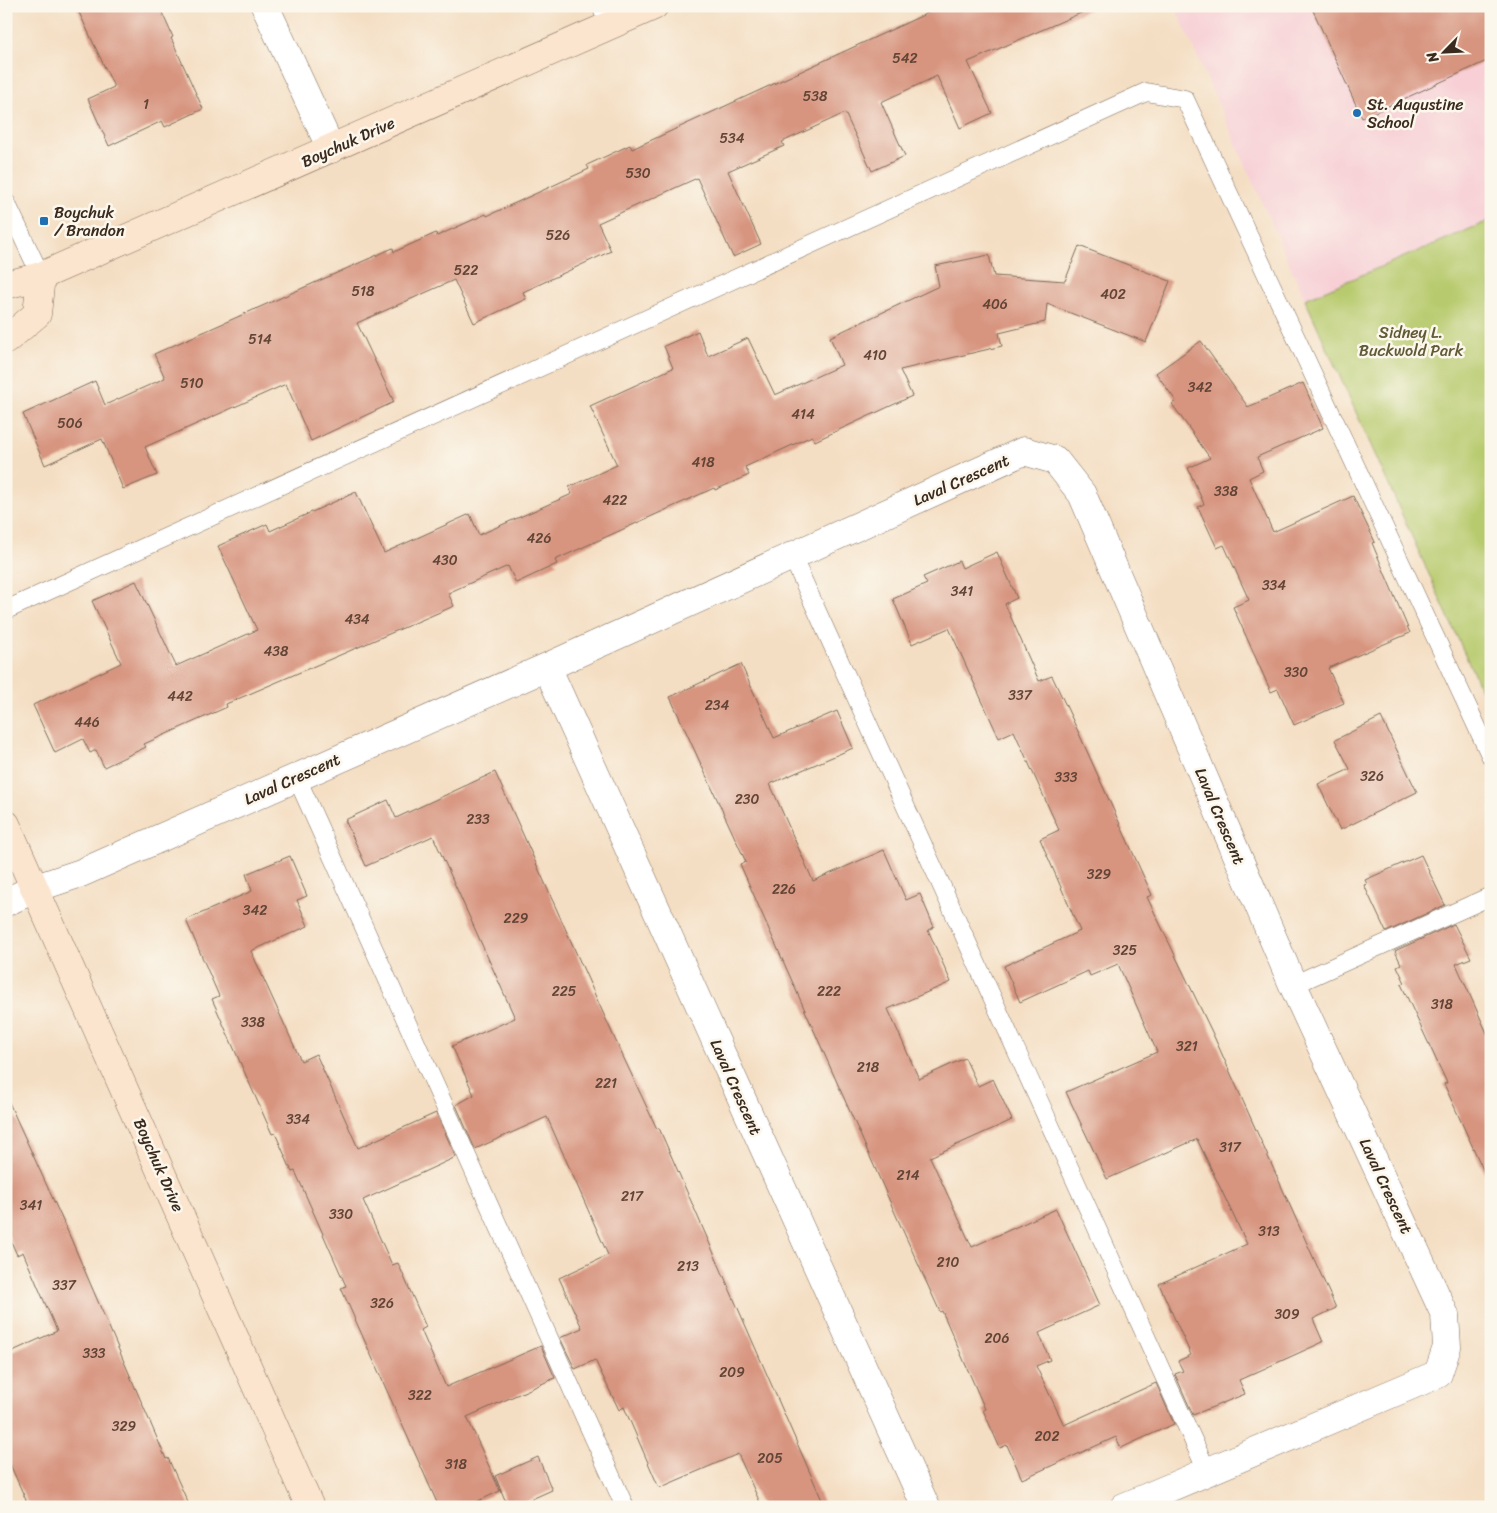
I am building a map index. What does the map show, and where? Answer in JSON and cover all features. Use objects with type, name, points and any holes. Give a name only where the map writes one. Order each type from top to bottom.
[{"type":"street","points":[[265,6],[331,149]]},
{"type":"street","name":"Boychuk Drive","points":[[6,285],[41,276],[331,149],[605,16],[654,6]]},
{"type":"street","points":[[6,340],[37,314],[41,276]]},
{"type":"street","name":"Laval Crescent","points":[[6,902],[36,888],[80,873],[547,666],[1024,451],[1055,460],[1082,494],[1293,985],[1445,1315],[1447,1348],[1438,1374],[1124,1507]]},
{"type":"street","name":"Laval Crescent","points":[[547,666],[926,1507]]},
{"type":"street","name":"Boychuk Drive","points":[[6,824],[310,1507]]},
{"type":"lane","points":[[6,610],[1146,92],[1186,99],[1491,757]]},
{"type":"lane","points":[[6,202],[41,276]]},
{"type":"lane","points":[[792,556],[1207,1471]]},
{"type":"lane","points":[[296,776],[625,1507]]},
{"type":"lane","points":[[1293,985],[1491,896]]},
{"type":"shaded area","name":"St. Augustine School","points":[[1175,6],[1491,6],[1491,220],[1305,299]]},
{"type":"green space","name":"Sidney L. Buckwold Park","points":[[1491,220],[1491,712],[1305,299]]},
{"type":"building","points":[[76,6],[159,6],[173,37],[171,38],[203,109],[165,127],[162,121],[109,146],[88,99],[114,87]]},
{"type":"building","points":[[943,6],[1097,6],[968,62],[992,113],[960,128],[937,76],[881,102],[905,156],[872,171],[845,113],[782,142],[784,146],[728,171],[761,244],[733,257],[697,178],[598,223],[611,251],[523,292],[526,299],[474,323],[454,280],[357,323],[394,402],[311,441],[286,384],[145,447],[157,475],[123,489],[102,439],[45,465],[23,414],[95,381],[105,405],[165,378],[154,354],[393,248],[394,252],[436,233],[437,236],[486,214],[487,216],[589,169],[587,165],[630,145],[632,149]]},
{"type":"building","points":[[1311,6],[1491,6],[1491,59],[1362,118]]},
{"type":"building","points":[[1079,246],[1170,281],[1146,342],[1047,304],[1045,322],[999,333],[1002,346],[900,370],[912,396],[815,441],[812,436],[745,467],[749,475],[715,490],[714,488],[555,560],[557,564],[516,583],[508,566],[448,593],[454,606],[226,704],[227,707],[144,744],[146,747],[104,767],[96,750],[90,753],[83,739],[55,753],[33,705],[121,663],[92,601],[136,581],[176,666],[257,630],[218,546],[267,524],[270,531],[356,492],[384,553],[470,514],[479,535],[572,494],[569,487],[617,465],[590,406],[673,368],[664,346],[698,331],[708,356],[748,338],[775,395],[842,365],[830,337],[939,286],[935,266],[989,255],[994,276],[1065,281]]},
{"type":"building","points":[[1201,341],[1248,407],[1303,383],[1323,428],[1257,457],[1263,471],[1249,478],[1273,532],[1353,496],[1375,542],[1372,543],[1410,633],[1328,668],[1344,703],[1294,725],[1278,689],[1271,692],[1233,607],[1249,600],[1224,545],[1217,548],[1198,507],[1204,504],[1188,468],[1210,458],[1172,404],[1176,401],[1156,373]]},
{"type":"building","points":[[997,552],[1017,598],[1005,604],[1039,681],[1052,676],[1152,895],[1147,897],[1212,1032],[1336,1308],[1313,1319],[1323,1342],[1239,1380],[1245,1394],[1193,1415],[1175,1374],[1183,1371],[1178,1361],[1191,1355],[1159,1284],[1247,1244],[1197,1139],[1107,1179],[1066,1092],[1157,1052],[1118,964],[1090,976],[1088,971],[1020,1002],[1004,966],[1080,931],[1040,839],[1059,830],[1014,731],[999,738],[949,628],[912,644],[893,599],[927,584],[923,577],[959,561],[962,568]]},
{"type":"building","points":[[741,664],[774,738],[837,711],[853,748],[770,784],[813,881],[884,850],[906,900],[920,894],[934,927],[928,930],[951,982],[888,1009],[919,1079],[965,1058],[978,1086],[993,1079],[1012,1120],[930,1157],[972,1247],[1056,1209],[1100,1305],[1039,1333],[1050,1360],[1036,1366],[1064,1425],[1156,1383],[1174,1424],[1121,1448],[1116,1437],[1022,1479],[1007,1445],[1000,1448],[942,1311],[940,1312],[899,1222],[740,864],[746,862],[670,697]]},
{"type":"building","points":[[1381,717],[1417,792],[1340,830],[1318,784],[1350,769],[1335,740]]},
{"type":"building","points":[[495,772],[613,1035],[657,1129],[659,1128],[825,1507],[762,1507],[738,1454],[659,1488],[624,1407],[619,1410],[595,1360],[575,1369],[560,1338],[582,1328],[559,1278],[608,1255],[547,1117],[475,1149],[456,1105],[474,1095],[452,1046],[515,1018],[433,836],[366,866],[345,820],[388,800],[396,818]]},
{"type":"building","points":[[1421,855],[1445,905],[1386,932],[1364,885],[1367,884],[1365,880]]},
{"type":"building","points":[[290,856],[307,896],[297,900],[308,926],[251,951],[301,1061],[316,1054],[358,1148],[436,1113],[456,1157],[363,1200],[392,1265],[398,1263],[426,1327],[421,1330],[446,1387],[541,1346],[555,1378],[467,1417],[500,1491],[465,1507],[439,1507],[341,1288],[346,1286],[295,1171],[292,1172],[275,1133],[272,1134],[212,999],[219,996],[186,920],[252,891],[246,874]]},
{"type":"building","points":[[1454,924],[1471,958],[1456,964],[1491,1042],[1491,1187],[1444,1084],[1447,1083],[1401,984],[1405,983],[1397,966],[1401,964],[1395,951]]},
{"type":"building","points":[[6,1096],[68,1232],[166,1459],[168,1458],[190,1507],[29,1507],[6,1455],[6,1354],[57,1331],[23,1252],[17,1255],[6,1230]]},
{"type":"building","points":[[538,1457],[552,1490],[514,1507],[508,1507],[495,1476]]},
{"type":"place","name":"St. Augustine School","points":[[1357,113]]},
{"type":"place","name":"Boychuk / Brandon","points":[[44,221]]}]
